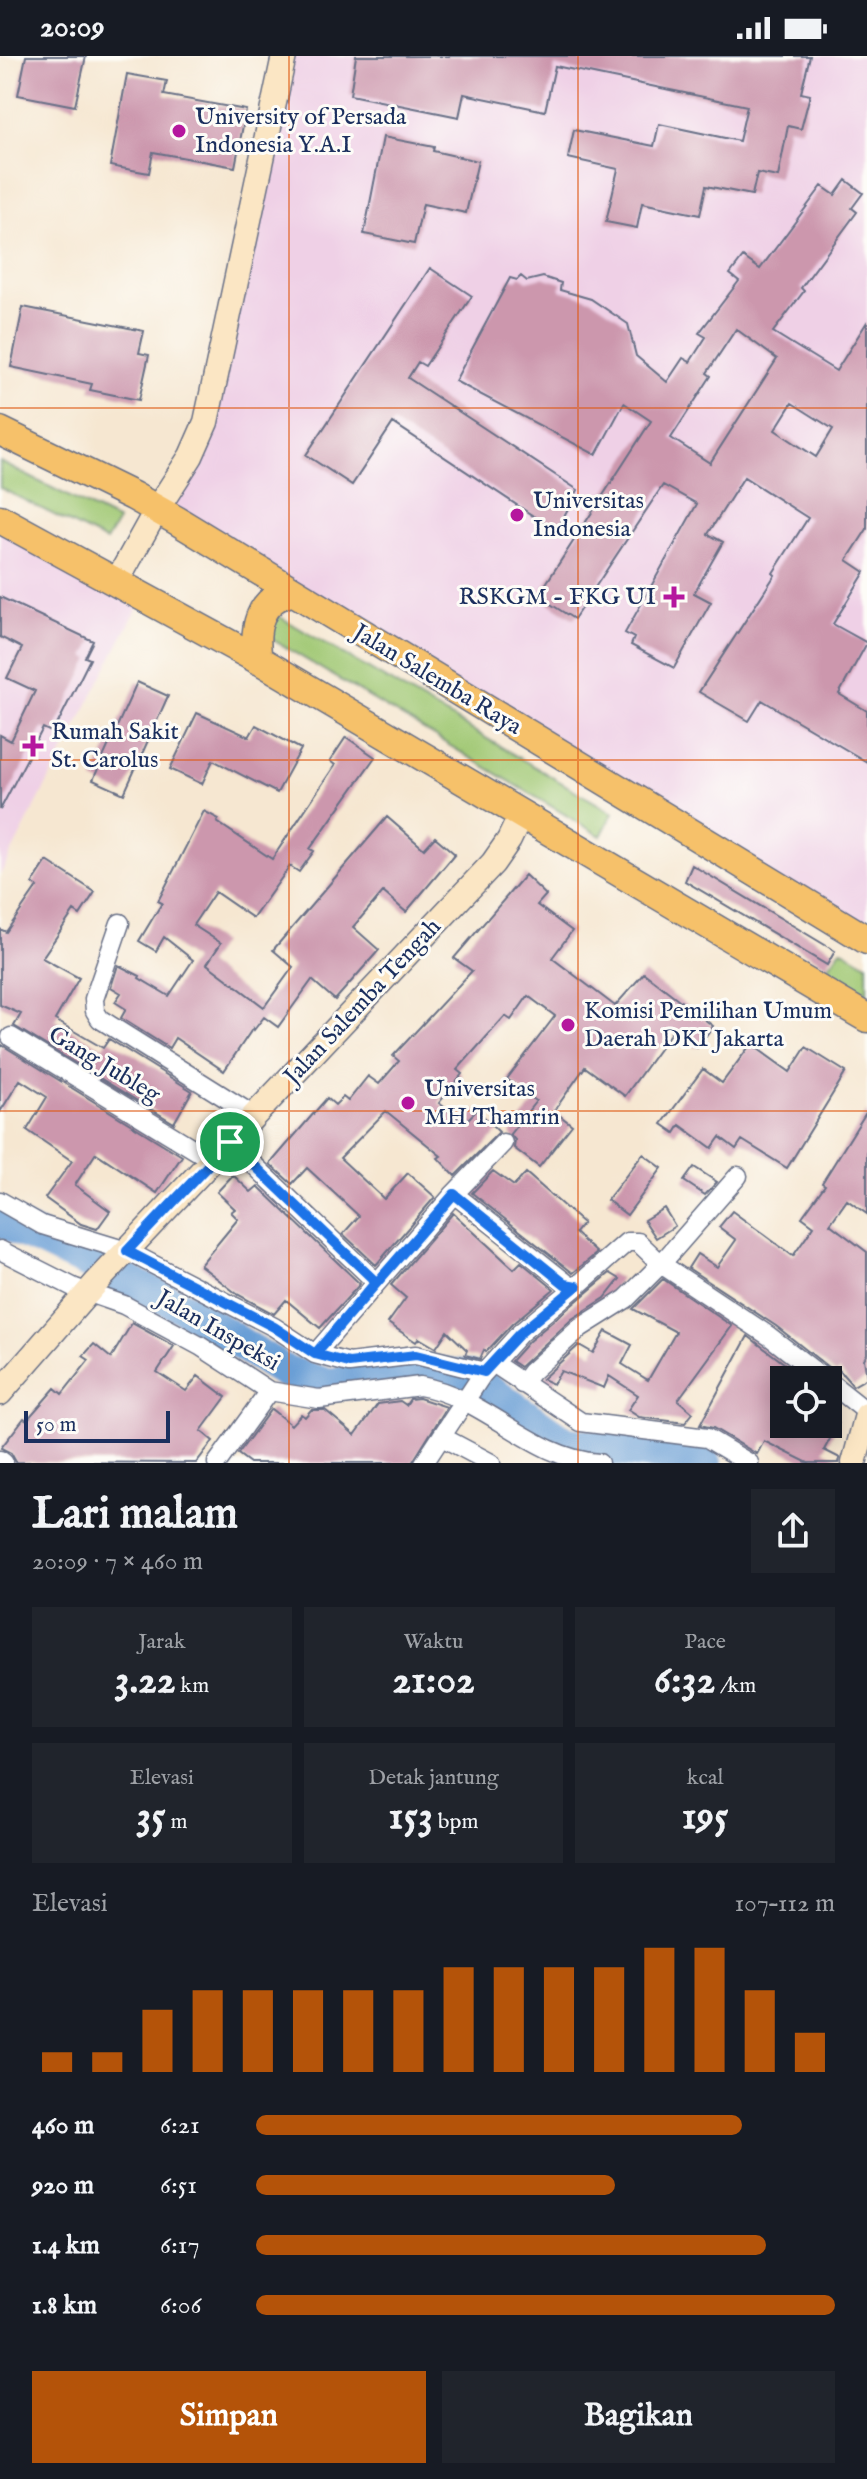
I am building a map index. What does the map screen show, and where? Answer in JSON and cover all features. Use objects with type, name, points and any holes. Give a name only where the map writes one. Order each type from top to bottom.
[{"type":"main road","points":[[117,581],[191,456],[206,422],[284,56]]},
{"type":"main road","name":"Jalan Salemba Raya","points":[[0,431],[157,509],[867,940]]},
{"type":"main road","points":[[0,519],[258,660],[867,1018]]},
{"type":"main road","points":[[258,660],[255,629],[259,617],[277,596],[293,592]]},
{"type":"main road","name":"Jalan Salemba Tengah","points":[[0,1393],[124,1253],[256,1117],[493,863],[521,815]]},
{"type":"main road","points":[[854,1463],[867,1414]]},
{"type":"street","points":[[120,923],[94,999],[95,1011],[100,1019],[256,1117]]},
{"type":"street","name":"Gang Jubleg","points":[[11,1037],[212,1160]]},
{"type":"street","points":[[230,1142],[376,1282]]},
{"type":"street","points":[[315,1354],[454,1194],[503,1143]]},
{"type":"street","points":[[522,1384],[580,1328],[616,1307],[661,1264],[738,1176]]},
{"type":"street","points":[[454,1194],[565,1284],[577,1286]]},
{"type":"street","name":"Jalan Inspeksi","points":[[0,1201],[42,1225],[124,1253],[274,1327],[315,1354],[349,1363],[416,1355],[487,1370],[522,1384],[581,1422],[707,1438],[749,1463]]},
{"type":"street","points":[[424,1463],[464,1399],[520,1333],[627,1242],[634,1240],[645,1245],[661,1264],[769,1336],[808,1366]]},
{"type":"street","name":"Jalan Inspeksi","points":[[0,1250],[92,1288],[200,1346],[269,1391],[319,1399],[420,1386],[436,1389],[464,1399],[559,1456],[599,1463]]},
{"type":"street","points":[[217,1463],[269,1391]]},
{"type":"street","points":[[842,1393],[867,1414]]},
{"type":"street","points":[[442,1437],[491,1463]]},
{"type":"shaded area","name":"Universitas Indonesia","points":[[283,56],[867,56],[867,940],[157,509],[191,456]]},
{"type":"shaded area","name":"Rumah Sakit St. Carolus","points":[[0,519],[143,597],[0,875]]},
{"type":"green space","points":[[0,462],[118,521],[106,541],[0,488]]},
{"type":"green space","points":[[265,608],[613,813],[601,836],[255,629]]},
{"type":"green space","points":[[841,949],[867,964],[867,993],[827,969]]},
{"type":"building","points":[[26,56],[86,56],[75,106],[18,95]]},
{"type":"building","points":[[356,56],[810,56],[801,93],[810,95],[801,129],[788,126],[778,177],[757,173],[752,195],[706,186],[700,215],[642,203],[637,228],[606,222],[618,169],[568,158],[574,130],[654,146],[659,124],[739,141],[747,106],[555,66],[545,111],[464,94],[459,117],[350,95]]},
{"type":"building","name":"University of Persada Indonesia Y.A.I","points":[[127,74],[167,81],[164,95],[246,110],[235,167],[153,152],[149,173],[110,166]]},
{"type":"building","points":[[383,137],[434,147],[433,151],[478,161],[466,213],[423,204],[414,244],[364,234]]},
{"type":"building","points":[[846,180],[863,193],[852,208],[857,212],[773,332],[836,371],[867,322],[867,529],[847,560],[865,572],[833,624],[867,643],[839,694],[867,711],[867,762],[762,700],[749,721],[699,692],[808,518],[744,477],[708,534],[723,542],[694,593],[711,602],[674,668],[631,645],[634,638],[625,633],[697,504],[663,485],[574,619],[538,596],[651,421],[624,403],[596,455],[455,381],[510,278],[517,280],[521,276],[527,281],[543,277],[561,283],[560,290],[591,299],[628,324],[636,356],[667,382],[683,358],[690,362],[706,337],[699,333],[739,281],[730,274],[743,257],[760,269],[822,186],[835,195]],"holes":[[[736,329],[777,359],[710,463],[671,438],[711,376],[707,373]],[[792,403],[833,429],[816,457],[775,430]]]},
{"type":"building","points":[[430,268],[472,296],[425,366],[418,362],[408,378],[578,490],[556,531],[393,423],[352,485],[306,455]]},
{"type":"building","points":[[23,307],[144,331],[139,353],[149,355],[139,400],[90,390],[92,384],[11,367]]},
{"type":"building","points":[[0,597],[93,641],[85,657],[90,659],[53,733],[43,728],[0,810],[0,735],[11,741],[35,691],[7,678],[22,648],[0,637]]},
{"type":"building","points":[[137,682],[168,696],[124,794],[93,780]]},
{"type":"building","points":[[197,713],[249,737],[256,725],[301,749],[277,793],[213,760],[202,784],[170,769]]},
{"type":"building","points":[[346,737],[375,757],[310,849],[314,851],[299,872],[290,866],[253,918],[215,892],[193,925],[221,943],[207,964],[264,1007],[293,967],[273,950],[387,817],[424,849],[435,837],[455,854],[406,912],[383,892],[353,927],[379,950],[335,1000],[312,980],[278,1027],[264,1017],[224,1071],[175,1038],[169,1048],[121,1018],[126,1009],[115,1002],[121,993],[111,987],[118,965],[169,996],[193,960],[164,937],[156,951],[139,941],[162,903],[158,901],[204,811],[272,859],[335,765],[330,761]]},
{"type":"building","points":[[47,861],[95,892],[80,915],[74,911],[42,958],[79,978],[55,1020],[103,1048],[109,1039],[192,1091],[174,1123],[14,1026],[21,1014],[0,1005],[0,929],[6,932],[37,887],[32,884]]},
{"type":"building","points":[[692,865],[835,951],[827,965],[685,881]]},
{"type":"building","points":[[525,875],[546,895],[537,905],[572,931],[552,958],[615,1006],[644,973],[713,1026],[697,1048],[672,1031],[625,1096],[585,1067],[554,1111],[572,1125],[539,1167],[514,1148],[515,1140],[510,1134],[536,1101],[507,1079],[555,1016],[528,996],[511,1020],[505,1016],[457,1070],[462,1074],[439,1103],[464,1123],[477,1110],[499,1132],[455,1176],[438,1158],[441,1156],[386,1111],[340,1158],[384,1199],[408,1173],[435,1197],[376,1265],[343,1234],[359,1216],[307,1168],[292,1184],[270,1164],[327,1098],[335,1105],[343,1097],[348,1101],[368,1076],[379,1084],[399,1061],[393,1056],[472,971],[454,958]]},
{"type":"building","points":[[751,1044],[790,1072],[806,1047],[846,1072],[787,1168],[742,1140],[736,1149],[720,1137],[712,1148],[680,1125],[675,1133],[662,1124],[703,1069],[722,1083]]},
{"type":"building","points":[[2,1045],[182,1156],[157,1193],[96,1153],[75,1185],[110,1211],[97,1229],[81,1224],[45,1198],[72,1161],[27,1130],[47,1097],[20,1080],[0,1112]]},
{"type":"building","points":[[867,1111],[867,1214],[847,1200],[830,1224],[867,1252],[867,1354],[864,1359],[867,1378],[853,1386],[842,1373],[842,1366],[827,1366],[776,1326],[688,1268],[697,1254],[717,1267],[736,1240],[719,1227],[732,1211],[793,1256],[814,1226],[802,1217],[825,1185],[822,1183]]},
{"type":"building","points":[[643,1154],[662,1168],[627,1215],[607,1200]]},
{"type":"building","points":[[694,1167],[717,1182],[705,1195],[684,1181]]},
{"type":"building","points":[[493,1171],[514,1186],[526,1173],[583,1223],[575,1233],[597,1253],[573,1273],[472,1193]]},
{"type":"building","points":[[233,1175],[251,1192],[258,1186],[360,1284],[320,1328],[286,1300],[274,1314],[237,1294],[200,1265],[238,1219],[231,1212],[235,1209],[217,1192]]},
{"type":"building","points":[[664,1208],[675,1226],[656,1238],[644,1220]]},
{"type":"building","points":[[453,1213],[514,1269],[521,1262],[554,1289],[512,1324],[486,1352],[484,1350],[480,1359],[465,1355],[467,1350],[447,1331],[436,1348],[419,1338],[416,1342],[388,1323],[406,1298],[391,1285]]},
{"type":"building","points":[[610,1273],[620,1279],[605,1298],[572,1319],[520,1367],[511,1361],[528,1342]]},
{"type":"building","points":[[663,1279],[732,1326],[678,1400],[693,1413],[685,1423],[639,1417],[628,1410],[638,1395],[609,1376],[604,1388],[561,1371],[553,1384],[542,1379],[579,1345],[593,1353],[606,1331],[632,1345],[622,1364],[648,1380],[676,1332],[633,1309]]},
{"type":"building","points":[[132,1323],[174,1346],[157,1372],[186,1391],[198,1376],[226,1397],[201,1431],[213,1441],[196,1463],[16,1462],[11,1453],[1,1448],[24,1418],[27,1420],[55,1388],[62,1394],[89,1360],[83,1356],[94,1344],[111,1358]]},
{"type":"building","points":[[748,1336],[788,1366],[770,1366],[770,1438],[830,1438],[824,1450],[840,1458],[839,1463],[808,1463],[764,1441],[757,1454],[713,1428],[700,1425]]},
{"type":"building","points":[[419,1398],[447,1407],[412,1463],[250,1463],[238,1454],[271,1409],[291,1425],[301,1414],[305,1417],[311,1410],[325,1410],[355,1435],[378,1404],[400,1401],[406,1405],[410,1399]]},
{"type":"waterway","points":[[0,1220],[184,1308],[284,1371],[327,1385],[424,1371],[470,1377],[566,1444],[694,1457],[705,1463]]},
{"type":"place","name":"University of Persada Indonesia Y.A.I","points":[[179,131]]},
{"type":"place","name":"Universitas Indonesia","points":[[517,515]]},
{"type":"place","name":"RSKGM - FKG UI","points":[[674,597]]},
{"type":"place","name":"Rumah Sakit St. Carolus","points":[[33,746]]},
{"type":"place","name":"Komisi Pemilihan Umum Daerah DKI Jakarta","points":[[568,1025]]},
{"type":"place","name":"Universitas MH Thamrin","points":[[408,1103]]},
{"type":"route","points":[[230,1142],[127,1251],[274,1327],[315,1354],[454,1194],[565,1284],[577,1286],[520,1333],[484,1372],[416,1355],[349,1363],[315,1354],[376,1282],[230,1142]]}]
